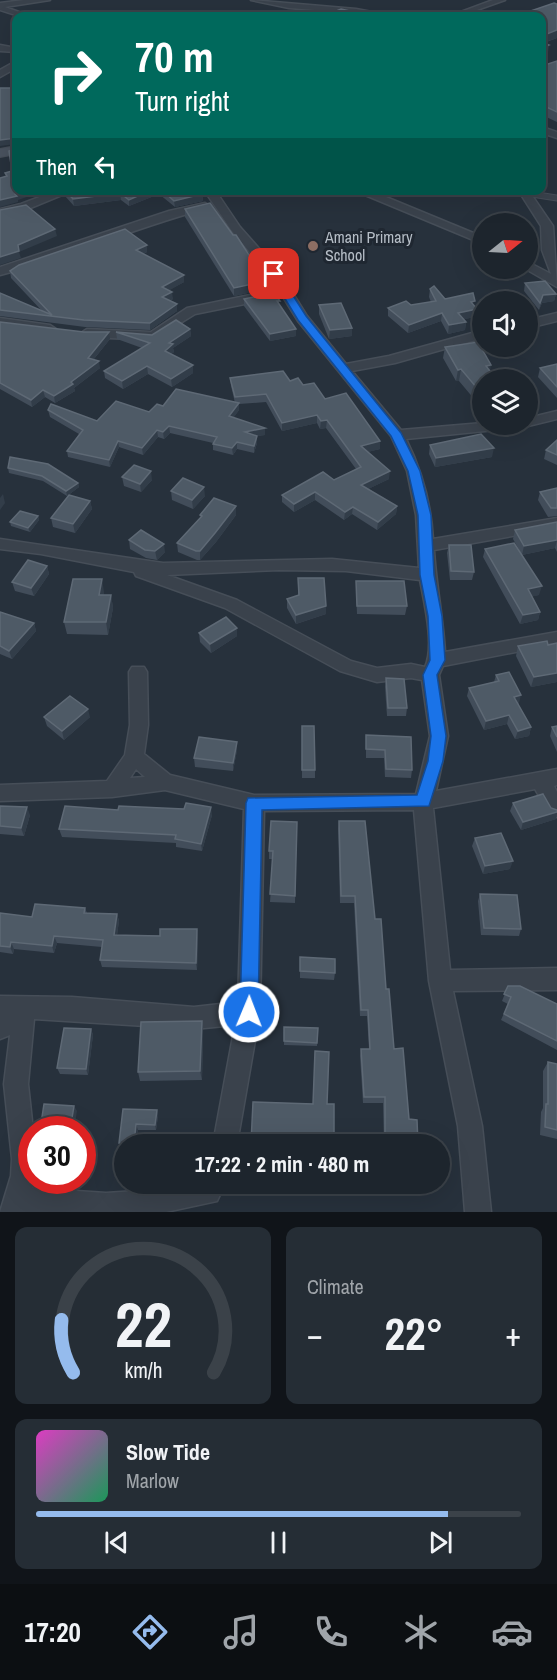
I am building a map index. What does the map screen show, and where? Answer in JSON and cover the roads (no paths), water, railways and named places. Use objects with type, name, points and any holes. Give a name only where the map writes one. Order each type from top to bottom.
[{"type":"street","points":[[0,6],[46,0]]},
{"type":"street","points":[[255,0],[297,7],[359,6],[376,12]]},
{"type":"street","points":[[466,12],[501,0]]},
{"type":"street","points":[[0,6],[16,12]]},
{"type":"street","points":[[0,212],[24,207],[56,195]]},
{"type":"street","points":[[370,195],[472,237]]},
{"type":"street","points":[[526,195],[547,226],[548,250],[557,274]]},
{"type":"street","points":[[0,270],[108,237],[213,197],[287,291],[302,318],[345,368],[397,435],[414,471],[424,515],[427,575],[435,616],[434,668],[439,736],[431,780],[423,802],[440,981],[470,1126],[478,1212]]},
{"type":"street","points":[[538,272],[557,283]]},
{"type":"street","points":[[0,322],[72,331],[153,336],[192,312],[287,291]]},
{"type":"street","points":[[538,322],[557,317]]},
{"type":"street","points":[[345,368],[390,360],[472,337]]},
{"type":"street","points":[[538,420],[557,415]]},
{"type":"street","points":[[397,435],[472,428]]},
{"type":"street","points":[[424,546],[557,523]]},
{"type":"street","points":[[0,544],[53,551],[127,567],[231,604],[346,666],[377,675],[434,668],[557,638]]},
{"type":"street","points":[[127,567],[250,568],[316,564],[374,566],[427,575]]},
{"type":"street","points":[[112,789],[134,757],[139,726],[138,672]]},
{"type":"street","points":[[134,757],[165,782]]},
{"type":"street","points":[[0,793],[112,789],[165,782],[254,803],[423,802],[549,778],[557,809]]},
{"type":"street","points":[[227,1134],[249,1012],[254,803]]},
{"type":"street","points":[[440,981],[557,979]]},
{"type":"street","points":[[0,1007],[23,1013],[194,1018],[249,1012]]},
{"type":"street","points":[[0,1028],[23,1013]]},
{"type":"street","points":[[23,1013],[16,1084],[24,1159],[15,1205],[106,1205],[152,1202],[197,1194]]},
{"type":"lane","points":[[538,195],[557,198]]},
{"type":"place","name":"Amani Primary School","points":[[313,246]]}]
